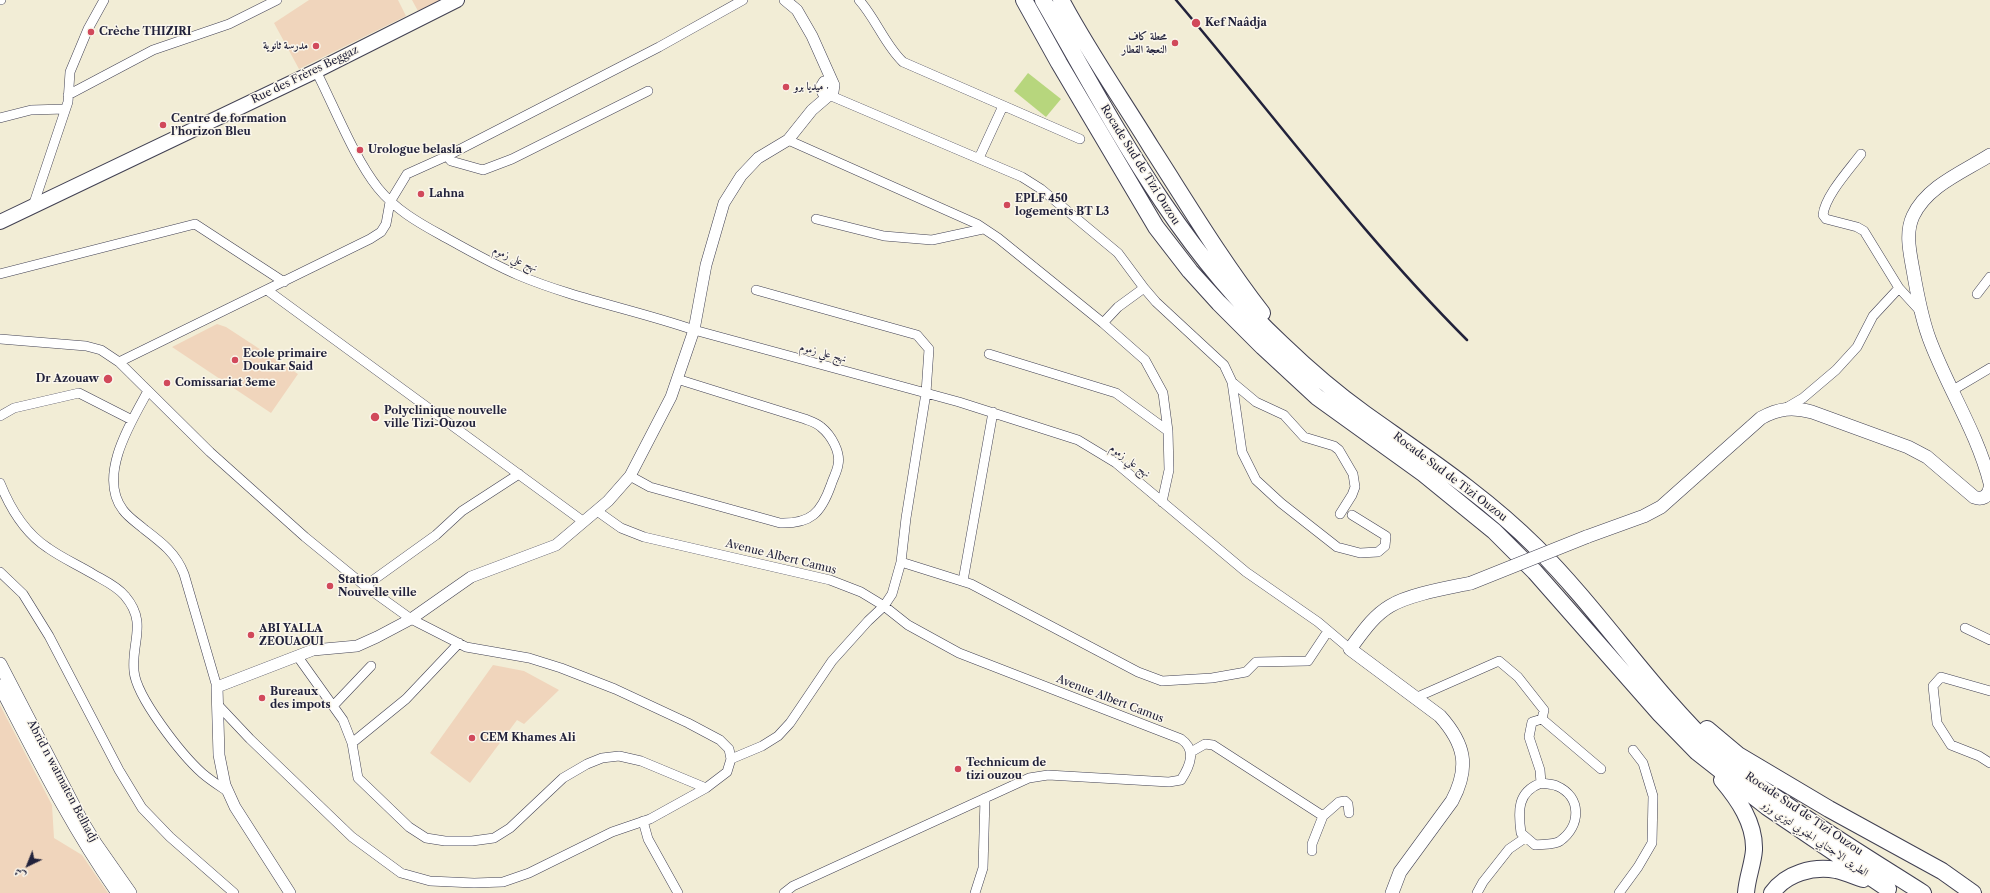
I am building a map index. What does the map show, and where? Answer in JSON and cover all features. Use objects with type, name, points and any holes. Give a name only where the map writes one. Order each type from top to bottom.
[{"type":"highway","name":"Rocade Sud de Tizi Ouzou","points":[[1024,0],[1136,195],[1156,226],[1195,276],[1263,348],[1317,397],[1424,474],[1494,531],[1535,572],[1591,636]]},
{"type":"highway","name":"Rocade Sud de Tizi Ouzou","points":[[1043,0],[1152,189],[1202,259],[1265,328],[1305,365],[1362,412],[1443,469],[1520,532],[1597,616],[1690,725],[1720,755],[1750,779],[1815,824],[1923,893]]},
{"type":"highway","points":[[1060,0],[1099,67],[1237,281],[1305,365]]},
{"type":"highway","name":"الطريق الاجتنابي الجنوبي لتيزي وزو","points":[[1591,636],[1660,714],[1697,752],[1767,807],[1891,891]]},
{"type":"highway","points":[[1658,689],[1738,754],[1829,809],[1942,871],[1973,893]]},
{"type":"highway","points":[[1697,752],[1731,790],[1743,808],[1749,822],[1754,849],[1746,893]]},
{"type":"highway","points":[[1772,893],[1779,883],[1792,875],[1812,870],[1836,870],[1891,891]]},
{"type":"main road","name":"Rue des Frères Beggaz","points":[[0,222],[316,71],[457,0]]},
{"type":"main road","points":[[1989,476],[1953,390],[1929,338],[1920,311],[1909,246],[1909,230],[1913,217],[1920,205],[1935,189],[1990,155]]},
{"type":"main road","points":[[1392,893],[1400,872],[1452,801],[1459,789],[1463,772],[1463,757],[1452,729],[1440,716],[1350,649],[1367,625],[1390,606],[1428,592],[1471,583],[1586,537],[1644,516],[1661,507],[1761,418],[1772,412],[1786,408],[1798,408],[1812,412],[1908,447],[1938,465],[1974,497],[1979,499],[1985,497],[1990,488]]},
{"type":"main road","name":"Abrid n watmaten Belhadj","points":[[0,664],[81,820],[130,893]]},
{"type":"main road","points":[[0,686],[68,816],[85,845],[118,893]]},
{"type":"street","points":[[33,206],[65,109],[70,72],[88,29],[104,0]]},
{"type":"street","points":[[119,362],[284,282],[381,232],[386,224],[390,202],[407,174],[447,156],[659,47],[743,0]]},
{"type":"street","points":[[785,0],[797,10],[812,36],[822,62],[828,89],[855,107],[1022,177],[1041,189],[1118,253],[1156,302],[1224,365],[1232,382],[1242,452],[1256,480],[1281,503],[1337,547],[1360,553],[1378,552],[1385,546],[1386,536],[1352,515]]},
{"type":"street","points":[[859,0],[871,14],[895,54],[903,62],[1080,139]]},
{"type":"street","points":[[68,95],[153,50],[229,24],[271,1]]},
{"type":"street","name":"نهج علي زموم","points":[[316,71],[360,160],[390,202],[413,219],[460,246],[518,275],[566,292],[655,316],[694,330],[993,412],[1078,440],[1116,463],[1246,572],[1328,631],[1350,649]]},
{"type":"street","points":[[217,687],[313,650],[357,646],[411,619],[471,577],[556,545],[608,501],[630,476],[671,397],[694,330],[706,265],[724,203],[741,176],[758,158],[788,140],[828,89]]},
{"type":"street","points":[[447,156],[451,160],[458,163],[483,170],[512,159],[648,91]]},
{"type":"street","points":[[979,158],[1003,106]]},
{"type":"street","points":[[0,118],[31,110],[65,109]]},
{"type":"street","points":[[788,140],[983,229],[998,238],[1103,323],[1145,360],[1163,393],[1168,431],[1169,470],[1162,502]]},
{"type":"street","points":[[1861,154],[1840,182],[1824,209],[1823,215],[1826,219],[1857,227],[1864,231],[1899,288],[1920,311]]},
{"type":"street","points":[[816,219],[884,236],[932,240],[983,229]]},
{"type":"street","points":[[0,274],[195,224],[284,282]]},
{"type":"street","points":[[1977,294],[1990,277]]},
{"type":"street","points":[[1103,323],[1118,307],[1144,288]]},
{"type":"street","points":[[1786,408],[1803,398],[1836,370],[1857,346],[1873,316],[1899,288]]},
{"type":"street","points":[[267,290],[584,522]]},
{"type":"street","points":[[731,759],[762,746],[778,736],[790,723],[832,661],[868,621],[884,606],[892,594],[901,562],[906,518],[926,393],[929,349],[917,335],[756,290]]},
{"type":"street","points":[[0,339],[86,346],[101,350],[119,362],[210,452],[299,532],[365,586],[411,619],[466,647],[529,658],[561,668],[614,689],[688,722],[720,740],[729,749],[731,759],[727,772],[706,788],[642,821],[612,832],[529,873],[503,882],[474,883],[430,880],[401,872],[352,837],[250,739],[217,704]]},
{"type":"street","points":[[989,354],[1116,393],[1168,431]]},
{"type":"street","points":[[1953,390],[1990,368]]},
{"type":"street","points":[[630,476],[650,487],[780,524],[793,524],[805,521],[818,512],[825,501],[839,464],[837,451],[830,437],[821,427],[805,419],[677,379]]},
{"type":"street","points":[[1232,382],[1256,402],[1284,415],[1304,437],[1334,446],[1339,450],[1353,474],[1355,487],[1352,495],[1340,514]]},
{"type":"street","points":[[148,391],[126,431],[115,463],[114,481],[116,497],[123,510],[168,548],[178,560],[184,574],[217,687],[221,770],[227,791],[290,893]]},
{"type":"street","points":[[0,416],[14,408],[79,393],[132,420]]},
{"type":"street","points":[[963,581],[993,412]]},
{"type":"street","points":[[365,586],[436,535],[462,511],[519,474]]},
{"type":"street","points":[[0,483],[21,522],[36,539],[48,549],[76,563],[125,595],[136,612],[138,623],[134,671],[140,690],[186,756],[213,782],[227,791]]},
{"type":"street","name":"Avenue Albert Camus","points":[[597,511],[621,528],[644,537],[830,580],[861,592],[884,606],[908,625],[959,652],[1181,739],[1187,743],[1191,752]]},
{"type":"street","points":[[901,562],[963,581],[991,594],[1138,672],[1162,681],[1212,678],[1246,672],[1256,662],[1308,661],[1328,631]]},
{"type":"street","points":[[0,572],[23,594],[50,636],[119,770],[142,808],[170,838],[234,893]]},
{"type":"street","points":[[1965,628],[1990,640]]},
{"type":"street","points":[[352,743],[406,699],[459,643]]},
{"type":"street","points":[[298,657],[343,720],[352,743],[358,778],[366,788],[409,827],[426,838],[445,842],[472,841],[494,838],[510,828],[563,778],[602,758],[619,756],[641,761],[706,788]]},
{"type":"street","points":[[1415,698],[1499,661],[1518,677],[1544,710],[1542,719]]},
{"type":"street","points":[[334,706],[371,666]]},
{"type":"street","points":[[1990,691],[1941,677],[1933,686],[1937,723],[1951,745],[1979,756],[1990,764]]},
{"type":"street","points":[[1542,719],[1602,769]]},
{"type":"street","points":[[1541,783],[1540,770],[1530,737],[1532,722],[1542,719]]},
{"type":"street","points":[[784,893],[793,886],[1029,778],[1048,775],[1169,782],[1182,780],[1187,771],[1191,752],[1206,744],[1213,745],[1324,816]]},
{"type":"street","points":[[1619,893],[1638,867],[1652,843],[1653,796],[1643,762],[1633,750]]},
{"type":"street","points":[[1541,783],[1557,785],[1570,796],[1576,809],[1574,827],[1559,842],[1535,845],[1525,838],[1521,834],[1519,810],[1523,796],[1531,787],[1541,783]]},
{"type":"street","points":[[975,893],[983,868],[985,798]]},
{"type":"street","points":[[1312,851],[1312,844],[1324,816],[1342,801],[1348,804],[1349,813]]},
{"type":"street","points":[[642,821],[648,839],[678,893]]},
{"type":"street","points":[[1479,893],[1483,882],[1509,849],[1525,838]]},
{"type":"shaded area","name":"مدرسة ثانوية","points":[[309,0],[398,0],[406,16],[299,69],[274,23]]},
{"type":"shaded area","points":[[412,0],[441,0],[418,11]]},
{"type":"shaded area","name":"Ecole primaire Doukar Said","points":[[217,324],[226,327],[298,374],[271,413],[172,347]]},
{"type":"shaded area","name":"CEM Khames Ali","points":[[493,665],[524,671],[559,690],[524,724],[517,720],[470,783],[430,753]]},
{"type":"shaded area","points":[[0,705],[52,805],[54,838],[82,855],[108,893],[0,893]]},
{"type":"green space","points":[[1028,73],[1061,99],[1046,117],[1014,91]]},
{"type":"railway","points":[[1176,0],[1354,216],[1428,300],[1467,340]]},
{"type":"place","name":"Kef Naâdja","points":[[1196,23]]},
{"type":"place","name":"Crèche THIZIRI","points":[[91,32]]},
{"type":"place","name":"محطة كاف النعجة القطار","points":[[1175,43]]},
{"type":"place","name":"مدرسة ثانوية","points":[[316,46]]},
{"type":"place","name":"ميديا برو","points":[[786,87]]},
{"type":"place","name":"Centre de formation l’horizon Bleu","points":[[163,125]]},
{"type":"place","name":"Urologue belasla","points":[[360,150]]},
{"type":"place","name":"Lahna","points":[[421,194]]},
{"type":"place","name":"EPLF 450 logements BT L3","points":[[1007,205]]},
{"type":"place","name":"Ecole primaire Doukar Said","points":[[235,360]]},
{"type":"place","name":"Dr Azouaw","points":[[108,379]]},
{"type":"place","name":"Comissariat 3eme","points":[[167,383]]},
{"type":"place","name":"Polyclinique nouvelle ville Tizi-Ouzou","points":[[375,417]]},
{"type":"place","name":"Station Nouvelle ville","points":[[330,586]]},
{"type":"place","name":"ABI YALLA ZEOUAOUI","points":[[251,635]]},
{"type":"place","name":"Bureaux des impots","points":[[262,698]]},
{"type":"place","name":"CEM Khames Ali","points":[[472,738]]},
{"type":"place","name":"Technicum de tizi ouzou","points":[[958,769]]}]
